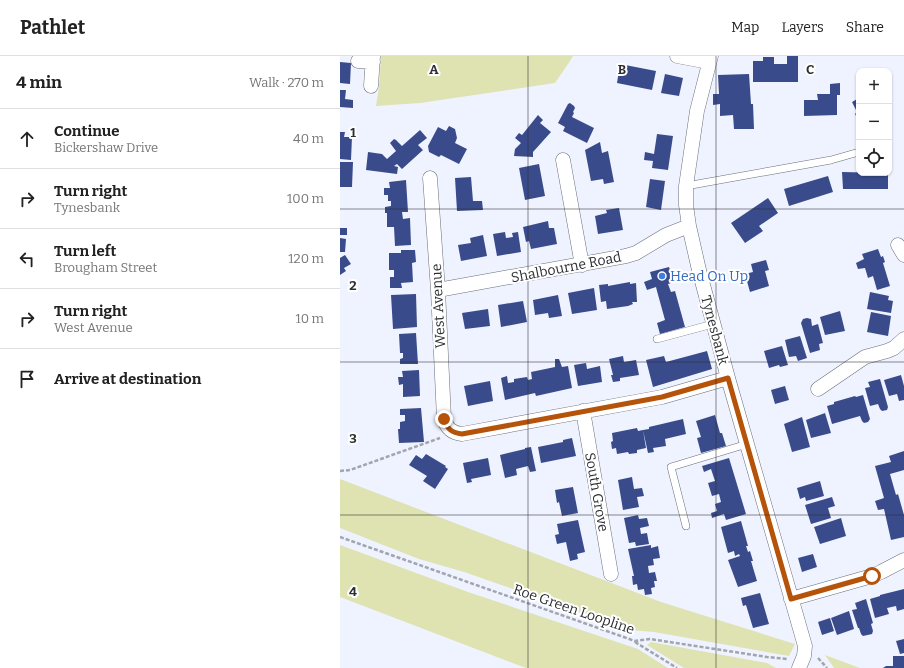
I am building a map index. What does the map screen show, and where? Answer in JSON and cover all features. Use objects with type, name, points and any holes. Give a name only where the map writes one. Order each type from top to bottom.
[{"type":"street","points":[[677,56],[710,59]]},
{"type":"street","points":[[358,61],[373,59],[371,86]]},
{"type":"street","name":"Tynesbank","points":[[710,59],[695,124],[686,186],[686,205],[689,226],[713,324],[791,599],[803,657]]},
{"type":"street","points":[[563,160],[582,265]]},
{"type":"street","name":"West Avenue","points":[[430,178],[438,290],[444,419],[446,425],[451,431]]},
{"type":"street","name":"Shalbourne Road","points":[[438,290],[582,265],[636,253],[666,235],[689,226]]},
{"type":"street","points":[[818,389],[836,369],[865,357],[894,348],[904,339]]},
{"type":"street","points":[[451,431],[462,434],[662,397],[728,378]]},
{"type":"street","name":"South Grove","points":[[583,411],[612,574]]},
{"type":"street","points":[[791,599],[872,576],[904,560]]},
{"type":"lane","points":[[686,186],[831,160],[856,153]]},
{"type":"lane","points":[[657,339],[713,324]]},
{"type":"lane","points":[[686,526],[671,467],[746,444]]},
{"type":"path","points":[[340,471],[350,470],[437,439],[451,431]]},
{"type":"path","name":"Roe Green Loopline","points":[[340,537],[635,641],[650,639],[786,659],[816,656],[827,668]]},
{"type":"path","points":[[635,641],[677,668]]},
{"type":"green space","points":[[381,56],[573,56],[555,83],[420,103],[376,106]]},
{"type":"green space","points":[[340,479],[661,602],[795,644],[789,656],[654,632],[630,630],[464,572],[419,559],[340,528]]},
{"type":"green space","points":[[340,545],[468,592],[638,649],[668,668],[526,668],[340,597]]},
{"type":"green space","points":[[651,642],[767,663],[776,668],[684,668],[647,645]]},
{"type":"green space","points":[[825,655],[860,668],[834,668]]},
{"type":"building","points":[[787,56],[798,56],[798,82],[753,82],[753,61],[763,61],[763,57],[774,57],[774,64],[787,64]]},
{"type":"building","points":[[340,62],[351,63],[350,84],[340,83]]},
{"type":"building","points":[[620,64],[656,71],[652,90],[617,83]]},
{"type":"building","points":[[665,74],[683,78],[679,96],[661,93]]},
{"type":"building","points":[[749,74],[751,104],[753,104],[754,129],[734,129],[733,115],[720,116],[720,104],[713,105],[713,94],[719,94],[718,75]]},
{"type":"building","points":[[840,83],[840,95],[837,95],[837,115],[804,116],[804,100],[818,100],[817,94],[830,94],[830,84]]},
{"type":"building","points":[[340,90],[346,90],[345,99],[353,100],[353,108],[340,107]]},
{"type":"building","points":[[856,100],[856,110],[852,102]]},
{"type":"building","points":[[570,103],[575,108],[572,117],[594,128],[587,143],[563,131],[565,127],[558,123],[568,104]]},
{"type":"building","points":[[538,115],[543,120],[540,123],[551,132],[533,152],[533,157],[514,156],[515,149],[521,143],[515,138],[519,133],[522,135]]},
{"type":"building","points":[[449,126],[455,129],[457,138],[455,143],[467,149],[459,164],[441,155],[439,157],[429,152],[428,146],[438,127],[446,131]]},
{"type":"building","points":[[420,130],[427,138],[418,145],[423,150],[402,169],[397,164],[394,166],[398,167],[397,174],[366,170],[368,152],[382,154],[387,159],[396,151],[390,143],[394,139],[402,146]]},
{"type":"building","points":[[340,132],[345,132],[344,137],[352,137],[351,160],[340,159]]},
{"type":"building","points":[[657,134],[673,136],[668,170],[652,168],[653,161],[644,160],[645,152],[654,154]]},
{"type":"building","points":[[600,142],[602,153],[608,151],[614,182],[604,184],[603,179],[591,181],[585,150]]},
{"type":"building","points":[[340,162],[353,162],[352,187],[340,187]]},
{"type":"building","points":[[539,164],[545,196],[525,200],[519,168]]},
{"type":"building","points":[[842,172],[856,172],[856,176],[888,176],[888,189],[843,189]]},
{"type":"building","points":[[828,176],[833,192],[789,206],[784,189]]},
{"type":"building","points":[[471,177],[473,201],[482,201],[483,210],[457,211],[455,178]]},
{"type":"building","points":[[650,179],[665,181],[661,210],[646,207]]},
{"type":"building","points":[[406,180],[408,212],[402,212],[403,219],[410,218],[411,245],[395,246],[394,227],[387,227],[387,213],[385,213],[385,207],[391,206],[391,201],[388,201],[388,195],[384,195],[384,188],[390,188],[389,182]]},
{"type":"building","points":[[768,198],[778,213],[759,226],[763,231],[745,243],[731,223]]},
{"type":"building","points":[[619,208],[623,230],[598,234],[595,216],[607,213],[606,210]]},
{"type":"building","points":[[548,221],[549,228],[554,228],[557,244],[531,249],[529,241],[526,242],[523,227]]},
{"type":"building","points":[[340,228],[347,228],[347,235],[340,235]]},
{"type":"building","points":[[505,232],[506,238],[513,237],[512,233],[518,232],[521,252],[497,256],[493,234]]},
{"type":"building","points":[[483,235],[487,256],[461,261],[458,245],[471,243],[470,238]]},
{"type":"building","points":[[340,238],[346,239],[345,252],[340,252]]},
{"type":"building","points":[[878,249],[885,262],[883,263],[890,286],[877,290],[873,276],[868,278],[865,268],[858,269],[856,263],[864,259],[862,254]]},
{"type":"building","points":[[401,250],[415,250],[416,262],[412,263],[413,282],[401,283],[402,288],[390,288],[390,277],[394,277],[394,270],[389,270],[389,253],[401,253]]},
{"type":"building","points":[[345,255],[351,264],[344,268],[346,271],[340,275],[340,258]]},
{"type":"building","points":[[766,260],[769,270],[765,271],[769,286],[750,292],[745,274],[753,272],[751,264]]},
{"type":"building","points":[[669,267],[674,282],[668,284],[671,292],[675,291],[685,327],[660,334],[657,323],[665,320],[656,287],[647,290],[644,282],[652,279],[650,272]]},
{"type":"building","points":[[630,282],[630,284],[636,283],[637,302],[632,302],[633,304],[628,306],[607,309],[606,301],[601,302],[599,285],[608,284],[608,286]]},
{"type":"building","points":[[594,288],[597,310],[572,314],[568,293]]},
{"type":"building","points":[[870,292],[889,296],[888,300],[893,301],[891,313],[867,309]]},
{"type":"building","points":[[416,294],[417,327],[393,329],[391,295]]},
{"type":"building","points":[[558,295],[562,316],[549,318],[548,313],[535,315],[533,300]]},
{"type":"building","points":[[523,301],[527,322],[501,327],[498,305]]},
{"type":"building","points":[[488,309],[490,326],[465,329],[462,313]]},
{"type":"building","points":[[840,311],[845,331],[825,335],[820,317]]},
{"type":"building","points":[[871,312],[891,316],[888,336],[867,332]]},
{"type":"building","points":[[803,319],[811,319],[812,326],[818,324],[823,343],[819,344],[820,350],[810,353],[801,323]]},
{"type":"building","points":[[416,333],[418,364],[400,364],[400,359],[403,358],[403,353],[400,353],[399,334]]},
{"type":"building","points":[[800,336],[807,358],[798,361],[796,356],[789,357],[785,340]]},
{"type":"building","points":[[782,346],[788,365],[780,367],[779,365],[769,368],[764,351]]},
{"type":"building","points":[[707,351],[712,369],[653,387],[646,360],[664,356],[666,362]]},
{"type":"building","points":[[623,356],[624,362],[636,360],[639,375],[620,378],[620,381],[613,382],[609,359]]},
{"type":"building","points":[[555,359],[559,359],[562,367],[568,366],[572,388],[536,396],[535,393],[505,400],[501,378],[507,376],[508,383],[514,382],[514,379],[527,377],[528,380],[532,379],[531,372],[555,367]]},
{"type":"building","points":[[586,363],[587,369],[600,366],[602,382],[578,386],[574,365]]},
{"type":"building","points":[[419,370],[420,396],[403,397],[403,384],[399,385],[398,377],[403,377],[402,371]]},
{"type":"building","points":[[901,375],[904,386],[904,400],[899,401],[897,394],[889,396],[884,380]]},
{"type":"building","points":[[880,379],[888,407],[887,410],[882,411],[878,404],[870,406],[865,388],[870,387],[868,382]]},
{"type":"building","points":[[490,381],[493,401],[468,406],[464,386]]},
{"type":"building","points":[[785,386],[789,400],[775,404],[771,390]]},
{"type":"building","points":[[863,395],[870,419],[868,422],[864,423],[860,416],[832,424],[827,406],[834,404],[834,402]]},
{"type":"building","points":[[421,408],[424,442],[399,443],[398,429],[400,429],[400,422],[405,421],[405,415],[400,415],[400,409]]},
{"type":"building","points":[[825,413],[831,433],[811,438],[806,420]]},
{"type":"building","points":[[715,415],[720,433],[722,433],[726,446],[701,453],[697,438],[701,437],[696,421]]},
{"type":"building","points":[[802,417],[810,447],[792,452],[784,424]]},
{"type":"building","points":[[683,419],[686,434],[665,439],[666,446],[653,448],[654,452],[648,453],[643,430],[649,429],[649,427]]},
{"type":"building","points":[[637,428],[638,431],[643,430],[646,448],[637,450],[637,453],[629,454],[628,452],[617,454],[616,448],[612,449],[612,433]]},
{"type":"building","points":[[572,438],[576,456],[541,463],[538,447],[563,442],[563,440]]},
{"type":"building","points":[[531,447],[536,471],[530,472],[528,466],[516,469],[517,475],[505,478],[500,455]]},
{"type":"building","points":[[904,451],[904,470],[890,474],[904,515],[904,537],[891,540],[884,509],[878,510],[875,501],[884,498],[875,466],[891,462],[889,456]]},
{"type":"building","points":[[426,454],[446,466],[445,467],[448,469],[435,489],[423,481],[427,476],[409,465],[416,455],[422,459]]},
{"type":"building","points":[[488,458],[491,475],[471,479],[472,482],[467,483],[463,463]]},
{"type":"building","points":[[729,458],[746,514],[726,520],[724,514],[712,518],[711,513],[717,511],[715,504],[721,502],[719,494],[712,496],[708,483],[715,481],[711,469],[704,472],[702,466]]},
{"type":"building","points":[[632,477],[634,489],[642,488],[644,496],[637,497],[639,507],[623,510],[618,480]]},
{"type":"building","points":[[820,481],[824,496],[806,501],[805,497],[800,499],[797,488]]},
{"type":"building","points":[[573,487],[578,513],[562,516],[559,502],[557,503],[555,490]]},
{"type":"building","points":[[832,497],[835,506],[828,508],[831,518],[811,524],[805,505]]},
{"type":"building","points":[[638,515],[639,519],[647,518],[649,526],[640,528],[641,534],[647,533],[649,544],[636,546],[635,542],[629,543],[624,518]]},
{"type":"building","points":[[841,518],[846,536],[820,544],[814,527]]},
{"type":"building","points":[[578,520],[585,552],[577,554],[578,559],[570,561],[566,542],[557,544],[555,535],[559,534],[557,524]]},
{"type":"building","points":[[741,521],[748,546],[746,546],[748,552],[750,551],[753,561],[751,561],[757,581],[738,587],[728,560],[740,556],[739,554],[735,556],[734,551],[728,553],[721,527]]},
{"type":"building","points":[[651,545],[651,548],[658,546],[660,558],[653,559],[654,565],[648,566],[649,573],[655,572],[657,581],[654,581],[655,587],[651,588],[652,594],[645,595],[644,589],[638,590],[637,584],[633,585],[632,576],[634,576],[628,549]]},
{"type":"building","points":[[813,554],[817,567],[802,572],[798,558]]},
{"type":"building","points":[[904,589],[904,609],[897,611],[896,606],[887,608],[889,614],[875,618],[870,599]]},
{"type":"building","points":[[760,593],[769,624],[753,628],[746,605],[743,606],[741,598]]},
{"type":"building","points":[[866,599],[873,623],[871,624],[873,631],[872,634],[863,636],[858,628],[852,610],[857,609],[855,603]]},
{"type":"building","points":[[849,611],[854,629],[837,635],[831,618]]},
{"type":"building","points":[[830,618],[834,631],[822,635],[818,622]]},
{"type":"building","points":[[904,639],[904,653],[900,654],[896,641]]},
{"type":"building","points":[[893,656],[904,656],[904,668],[883,668],[886,666],[893,666]]},
{"type":"place","name":"Head On Up","points":[[662,276]]},
{"type":"route","points":[[444,419],[446,425],[451,431],[462,434],[662,397],[728,378],[791,599],[872,576]]}]
